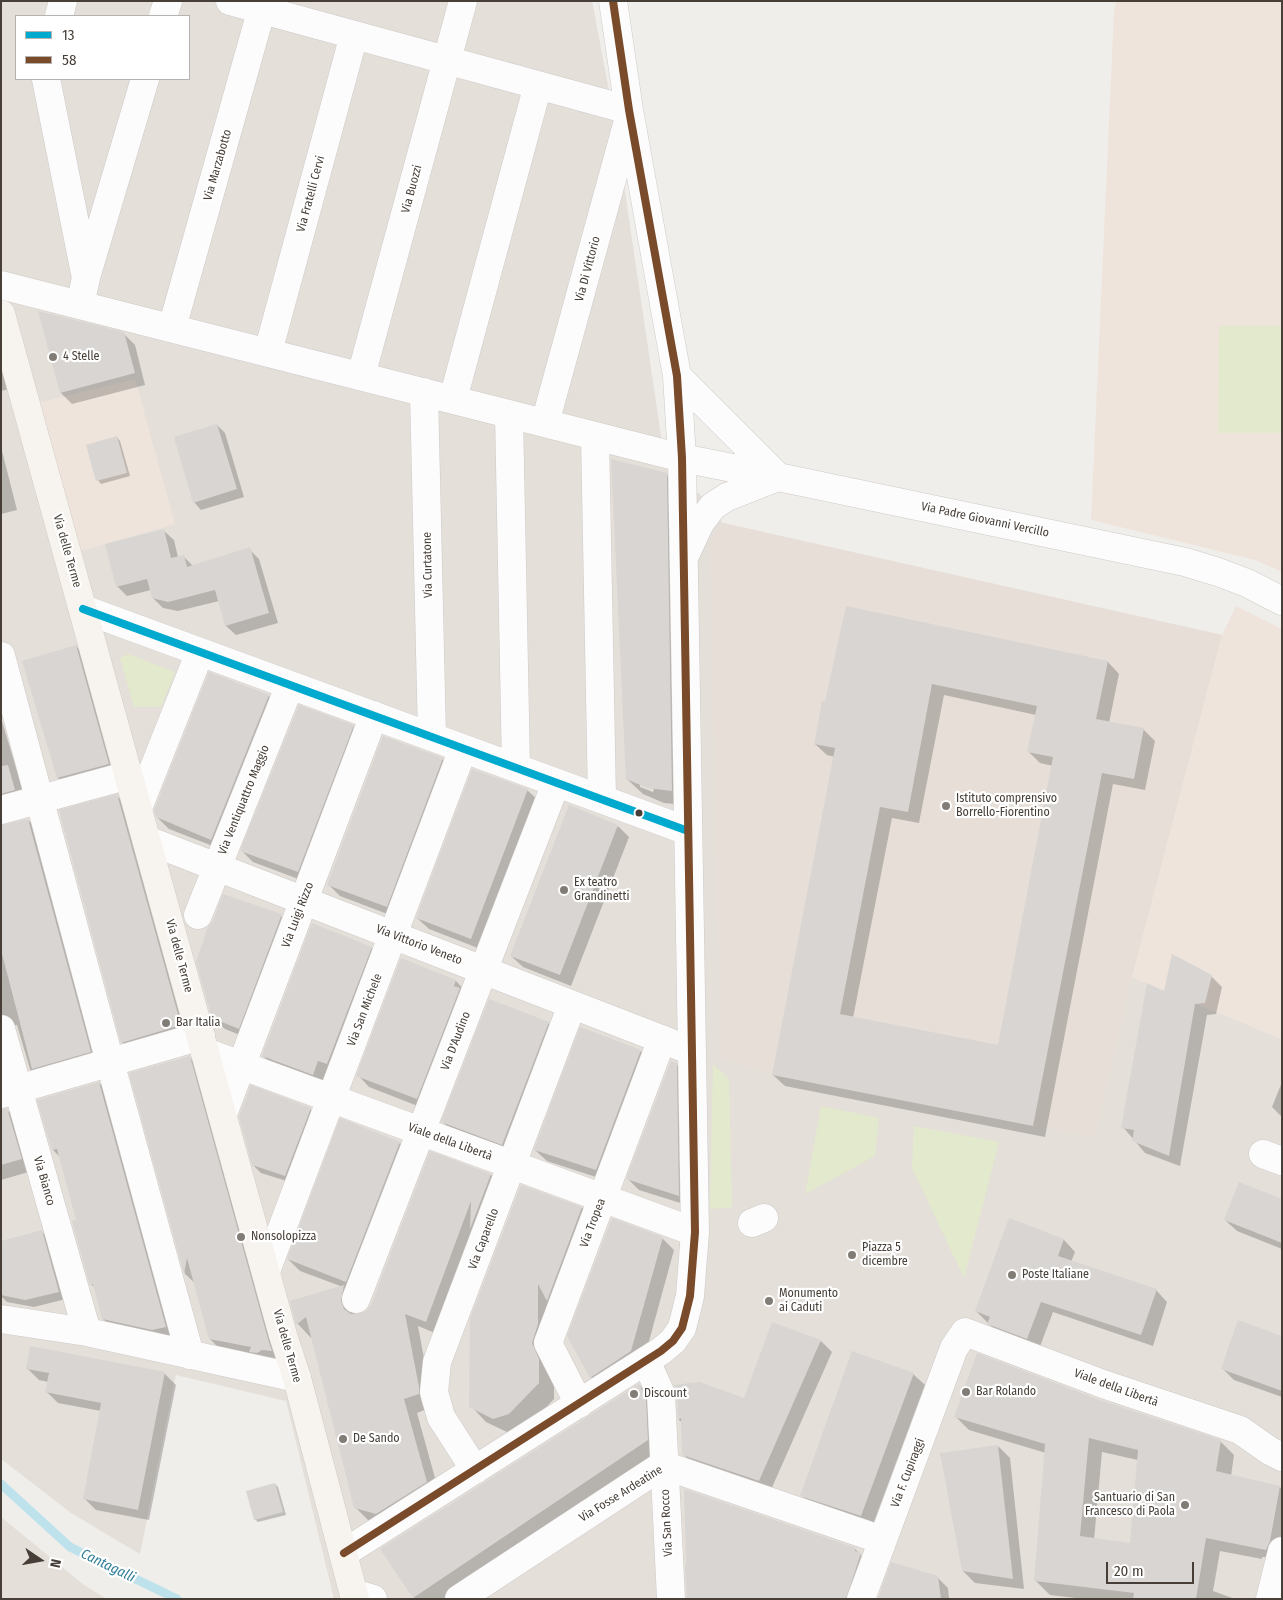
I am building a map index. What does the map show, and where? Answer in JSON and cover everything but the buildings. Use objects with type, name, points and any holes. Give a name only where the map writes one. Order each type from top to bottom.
[{"type":"main road","name":"Via delle Terme","points":[[1,314],[344,1553],[361,1598]]},
{"type":"street","points":[[59,15],[63,1]]},
{"type":"street","points":[[163,15],[168,1]]},
{"type":"street","points":[[230,1],[263,6],[354,35],[630,112]]},
{"type":"street","name":"Via Buozzi","points":[[361,376],[462,1]]},
{"type":"street","points":[[344,1553],[646,1361],[673,1341],[682,1328],[690,1296],[695,1232],[682,458],[677,376],[630,112],[614,1]]},
{"type":"street","name":"Via Marzabotto","points":[[172,328],[263,6]]},
{"type":"street","name":"Via Fratelli Cervi","points":[[268,352],[354,35]]},
{"type":"street","points":[[46,80],[86,278]]},
{"type":"street","points":[[80,305],[86,278],[145,80]]},
{"type":"street","points":[[452,399],[538,85]]},
{"type":"street","name":"Via Di Vittorio","points":[[545,423],[630,112]]},
{"type":"street","name":"Via Padre Giovanni Vercillo","points":[[1,285],[682,458],[1185,562],[1247,583],[1282,602]]},
{"type":"street","points":[[677,376],[778,477],[727,497],[713,506],[700,523],[684,560]]},
{"type":"street","name":"Via Curtatone","points":[[424,392],[432,737]]},
{"type":"street","points":[[509,414],[516,768]]},
{"type":"street","points":[[595,436],[602,799]]},
{"type":"street","points":[[83,609],[688,831]]},
{"type":"street","points":[[138,808],[200,652]]},
{"type":"street","points":[[1,656],[190,1355]]},
{"type":"street","name":"Via Ventiquattro Maggio","points":[[198,915],[290,685]]},
{"type":"street","name":"Via Luigi Rizzo","points":[[223,1114],[374,715]]},
{"type":"street","name":"Via San Michele","points":[[266,1271],[463,749]]},
{"type":"street","points":[[1,810],[129,775]]},
{"type":"street","name":"Via D'Audino","points":[[356,1299],[556,783]]},
{"type":"street","name":"Via Vittorio Veneto","points":[[147,840],[692,1051]]},
{"type":"street","name":"Via Caparello","points":[[475,1470],[441,1417],[434,1392],[438,1362],[572,1004]]},
{"type":"street","name":"Via Bianco","points":[[1,1029],[9,1092],[87,1332]]},
{"type":"street","name":"Via Tropea","points":[[579,1404],[548,1343],[662,1040]]},
{"type":"street","points":[[9,1092],[110,1062],[203,1044]]},
{"type":"street","name":"Viale della Libertà","points":[[203,1044],[241,1066],[695,1232]]},
{"type":"street","points":[[1,1319],[87,1332],[297,1378]]},
{"type":"street","name":"Viale della Libertà","points":[[954,1348],[965,1332],[1103,1384],[1240,1430],[1282,1457]]},
{"type":"street","name":"Via F. Cupiraggi","points":[[861,1599],[954,1348]]},
{"type":"street","name":"Via San Rocco","points":[[646,1361],[661,1394],[671,1599]]},
{"type":"street","name":"Via Fosse Ardeatine","points":[[459,1599],[664,1465],[882,1540]]},
{"type":"street","points":[[1270,1599],[1282,1550]]},
{"type":"shaded area","points":[[1,1],[592,1],[614,117],[665,463],[706,500],[723,523],[1222,635],[1132,977],[1282,1039],[1282,1599],[334,1599],[286,1401],[176,1375],[140,1554],[71,1513],[1,1459]]},
{"type":"shaded area","points":[[1116,1],[1282,1],[1282,572],[1255,560],[1091,520],[1114,11]]},
{"type":"shaded area","points":[[135,379],[175,524],[73,553],[34,404]]},
{"type":"shaded area","name":"Istituto comprensivo Borrello-Fiorentino","points":[[723,523],[1222,635],[1132,977],[1095,1137],[772,1075],[739,1063],[721,1059],[710,553],[713,537]]},
{"type":"shaded area","points":[[1236,606],[1282,629],[1282,1039],[1132,977],[1222,635]]},
{"type":"shaded area","points":[[1,1517],[84,1585],[107,1599],[1,1599]]},
{"type":"green space","points":[[1219,326],[1282,326],[1282,433],[1218,433]]},
{"type":"green space","points":[[128,654],[175,672],[161,707],[134,707],[120,658]]},
{"type":"green space","points":[[713,1064],[729,1079],[732,1207],[710,1209]]},
{"type":"green space","points":[[821,1106],[879,1118],[875,1156],[805,1194]]},
{"type":"green space","points":[[914,1126],[999,1142],[964,1278],[912,1168]]},
{"type":"waterway","name":"Cantagalli","points":[[1,1484],[70,1547],[177,1599]]},
{"type":"transit line","name":"58","points":[[344,1553],[661,1351],[673,1341],[682,1328],[690,1296],[695,1232],[682,458],[677,376],[629,110],[613,1]]},
{"type":"transit line","name":"13","points":[[83,609],[688,831]]},
{"type":"place","name":"4 Stelle","points":[[53,357]]},
{"type":"place","name":"Istituto comprensivo Borrello-Fiorentino","points":[[946,806]]},
{"type":"place","name":"Ex teatro Grandinetti","points":[[564,890]]},
{"type":"place","name":"Bar Italia","points":[[166,1023]]},
{"type":"place","name":"Nonsolopizza","points":[[241,1237]]},
{"type":"place","name":"Piazza 5 dicembre","points":[[852,1255]]},
{"type":"place","name":"Poste Italiane","points":[[1012,1275]]},
{"type":"place","name":"Monumento ai Caduti","points":[[769,1301]]},
{"type":"place","name":"Bar Rolando","points":[[966,1392]]},
{"type":"place","name":"Discount","points":[[634,1394]]},
{"type":"place","name":"De Sando","points":[[343,1439]]},
{"type":"place","name":"Santuario di San Francesco di Paola","points":[[1185,1505]]}]
